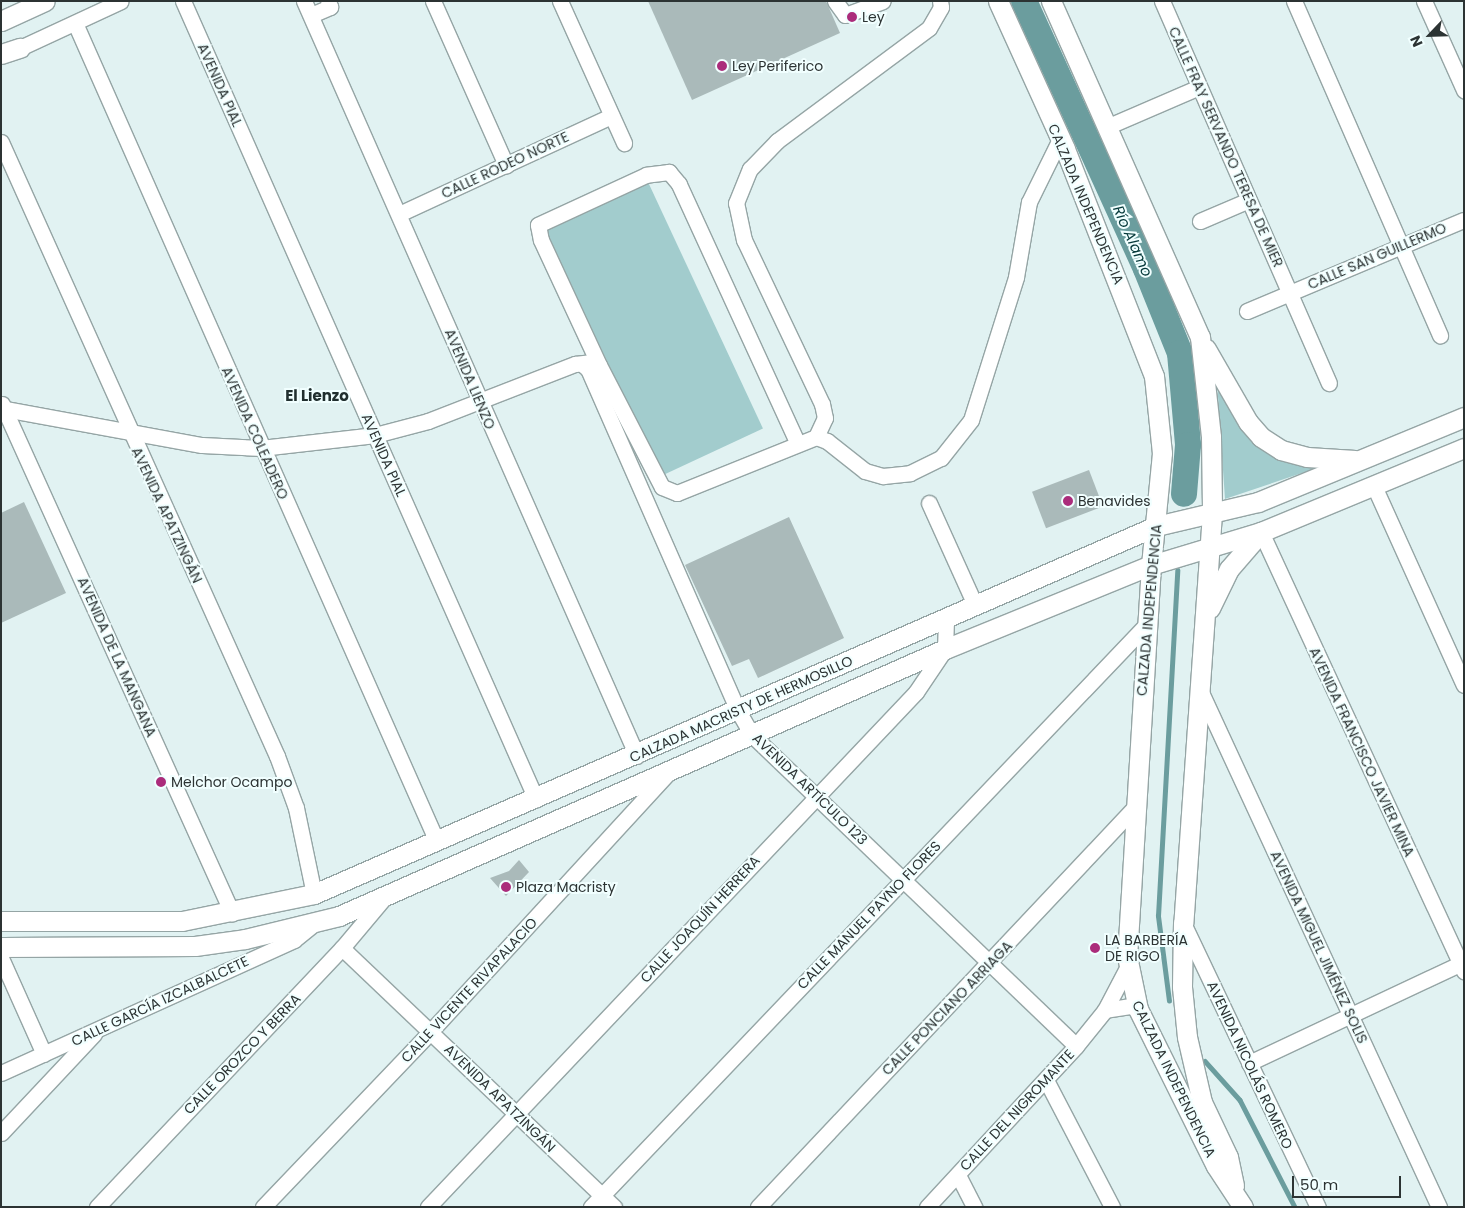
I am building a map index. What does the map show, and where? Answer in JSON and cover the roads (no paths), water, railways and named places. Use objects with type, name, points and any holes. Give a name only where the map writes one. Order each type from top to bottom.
[{"type":"main road","points":[[1,21],[45,1]]},
{"type":"main road","name":"CALZADA INDEPENDENCIA","points":[[998,1],[1060,139],[1154,376],[1162,452],[1151,565],[1126,923],[1128,966],[1136,1005],[1216,1166],[1240,1200]]},
{"type":"main road","name":"CALZADA INDEPENDENCIA","points":[[1051,1],[1109,126],[1200,337],[1212,437],[1212,513],[1183,923],[1182,987],[1187,1037],[1202,1102],[1228,1157],[1240,1200]]},
{"type":"main road","points":[[1,55],[20,48]]},
{"type":"main road","points":[[1200,337],[1248,422],[1261,437],[1281,450],[1307,457],[1363,460]]},
{"type":"main road","name":"CALZADA MACRISTY DE HERMOSILLO","points":[[1,920],[182,921],[232,913],[314,894],[637,756],[737,709],[1156,526],[1258,502],[1464,417]]},
{"type":"main road","name":"CALZADA MACRISTY DE HERMOSILLO","points":[[1,947],[196,946],[288,930],[315,923],[384,898],[945,649],[1151,565],[1261,532],[1464,448]]},
{"type":"main road","points":[[1204,620],[1229,569],[1261,532]]},
{"type":"main road","points":[[288,930],[301,918],[314,894]]},
{"type":"street","points":[[20,48],[122,1]]},
{"type":"street","name":"AVENIDA PIAL","points":[[183,1],[536,799]]},
{"type":"street","name":"AVENIDA LIENZO","points":[[304,1],[637,756]]},
{"type":"street","points":[[311,15],[330,7],[328,1]]},
{"type":"street","points":[[434,1],[506,165]]},
{"type":"street","points":[[560,1],[624,143]]},
{"type":"street","points":[[835,1],[845,15],[883,1]]},
{"type":"street","points":[[816,437],[825,418],[822,404],[744,240],[736,203],[750,169],[777,141],[929,28],[941,7],[940,1]]},
{"type":"street","name":"CALLE FRAY SERVANDO TERESA DE MIER","points":[[1162,1],[1329,383]]},
{"type":"street","points":[[1294,1],[1440,335]]},
{"type":"street","points":[[1424,1],[1464,90]]},
{"type":"street","name":"AVENIDA COLEADERO","points":[[75,23],[261,448],[437,842]]},
{"type":"street","points":[[1109,126],[1199,87]]},
{"type":"street","name":"CALLE RODEO NORTE","points":[[399,214],[611,116]]},
{"type":"street","points":[[797,442],[679,184],[669,172],[646,174],[538,224],[541,240],[599,365],[657,483],[672,493],[708,481],[797,442],[816,437],[827,441],[865,471],[883,476],[910,473],[941,458],[960,438],[971,420],[1016,277],[1029,202],[1060,139]]},
{"type":"street","name":"AVENIDA APATZINGÁN","points":[[1,142],[128,431],[277,756],[296,808],[314,894]]},
{"type":"street","points":[[1200,221],[1249,200]]},
{"type":"street","name":"CALLE SAN GUILLERMO","points":[[1247,311],[1464,220]]},
{"type":"street","points":[[3,405],[202,445],[261,448],[375,435],[479,401],[582,364],[599,365]]},
{"type":"street","name":"AVENIDA ARTÍCULO 123","points":[[582,364],[588,368],[737,709],[752,735],[1076,1046]]},
{"type":"street","name":"AVENIDA DE LA MANGANA","points":[[3,405],[232,913]]},
{"type":"street","points":[[1374,486],[1464,685]]},
{"type":"street","points":[[929,503],[976,605]]},
{"type":"street","name":"AVENIDA FRANCISCO JAVIER MINA","points":[[1261,532],[1463,966]]},
{"type":"street","points":[[945,649],[946,618]]},
{"type":"street","name":"CALLE MANUEL PAYNO FLORES","points":[[591,1207],[1147,624]]},
{"type":"street","name":"CALLE JOAQUÍN HERRERA","points":[[428,1207],[916,692],[945,649]]},
{"type":"street","name":"AVENIDA MIGUEL JIMÉNEZ SOLIS","points":[[1199,688],[1439,1207]]},
{"type":"street","name":"CALLE VICENTE RIVAPALACIO","points":[[264,1207],[430,1032],[670,770]]},
{"type":"street","name":"CALLE PONCIANO ARRIAGA","points":[[758,1207],[1134,808]]},
{"type":"street","name":"CALLE OROZCO Y BERRA","points":[[97,1207],[342,948],[384,898]]},
{"type":"street","name":"CALLE GARCÍA IZCALBALCETE","points":[[1,1073],[294,940],[315,923]]},
{"type":"street","name":"AVENIDA NICOLÁS ROMERO","points":[[1183,923],[1318,1207]]},
{"type":"street","name":"AVENIDA APATZINGÁN","points":[[342,948],[614,1207]]},
{"type":"street","points":[[1,958],[44,1054]]},
{"type":"street","name":"CALLE DEL NIGROMANTE","points":[[926,1207],[1076,1046],[1105,1010],[1128,966]]},
{"type":"street","points":[[1249,1063],[1463,966]]},
{"type":"street","points":[[1105,1010],[1136,1005]]},
{"type":"street","points":[[1,1134],[100,1029]]},
{"type":"street","points":[[1046,1080],[1112,1207]]},
{"type":"street","points":[[958,1174],[974,1207]]},
{"type":"waterway","name":"Río Alamo","points":[[1024,1],[1146,269],[1180,353],[1188,445],[1184,494]]},
{"type":"waterway","points":[[1169,1001],[1158,916],[1177,571]]},
{"type":"waterway","points":[[1205,1061],[1240,1100],[1295,1207]]},
{"type":"place","name":"Ley","points":[[852,17]]},
{"type":"place","name":"Ley Periferico","points":[[722,66]]},
{"type":"place","name":"Benavides","points":[[1068,501]]},
{"type":"place","name":"Melchor Ocampo","points":[[161,782]]},
{"type":"place","name":"Plaza Macristy","points":[[506,887]]},
{"type":"place","name":"LA BARBERÍA DE RIGO","points":[[1095,948]]},
{"type":"district","name":"El Lienzo","points":[[317,396]]}]
